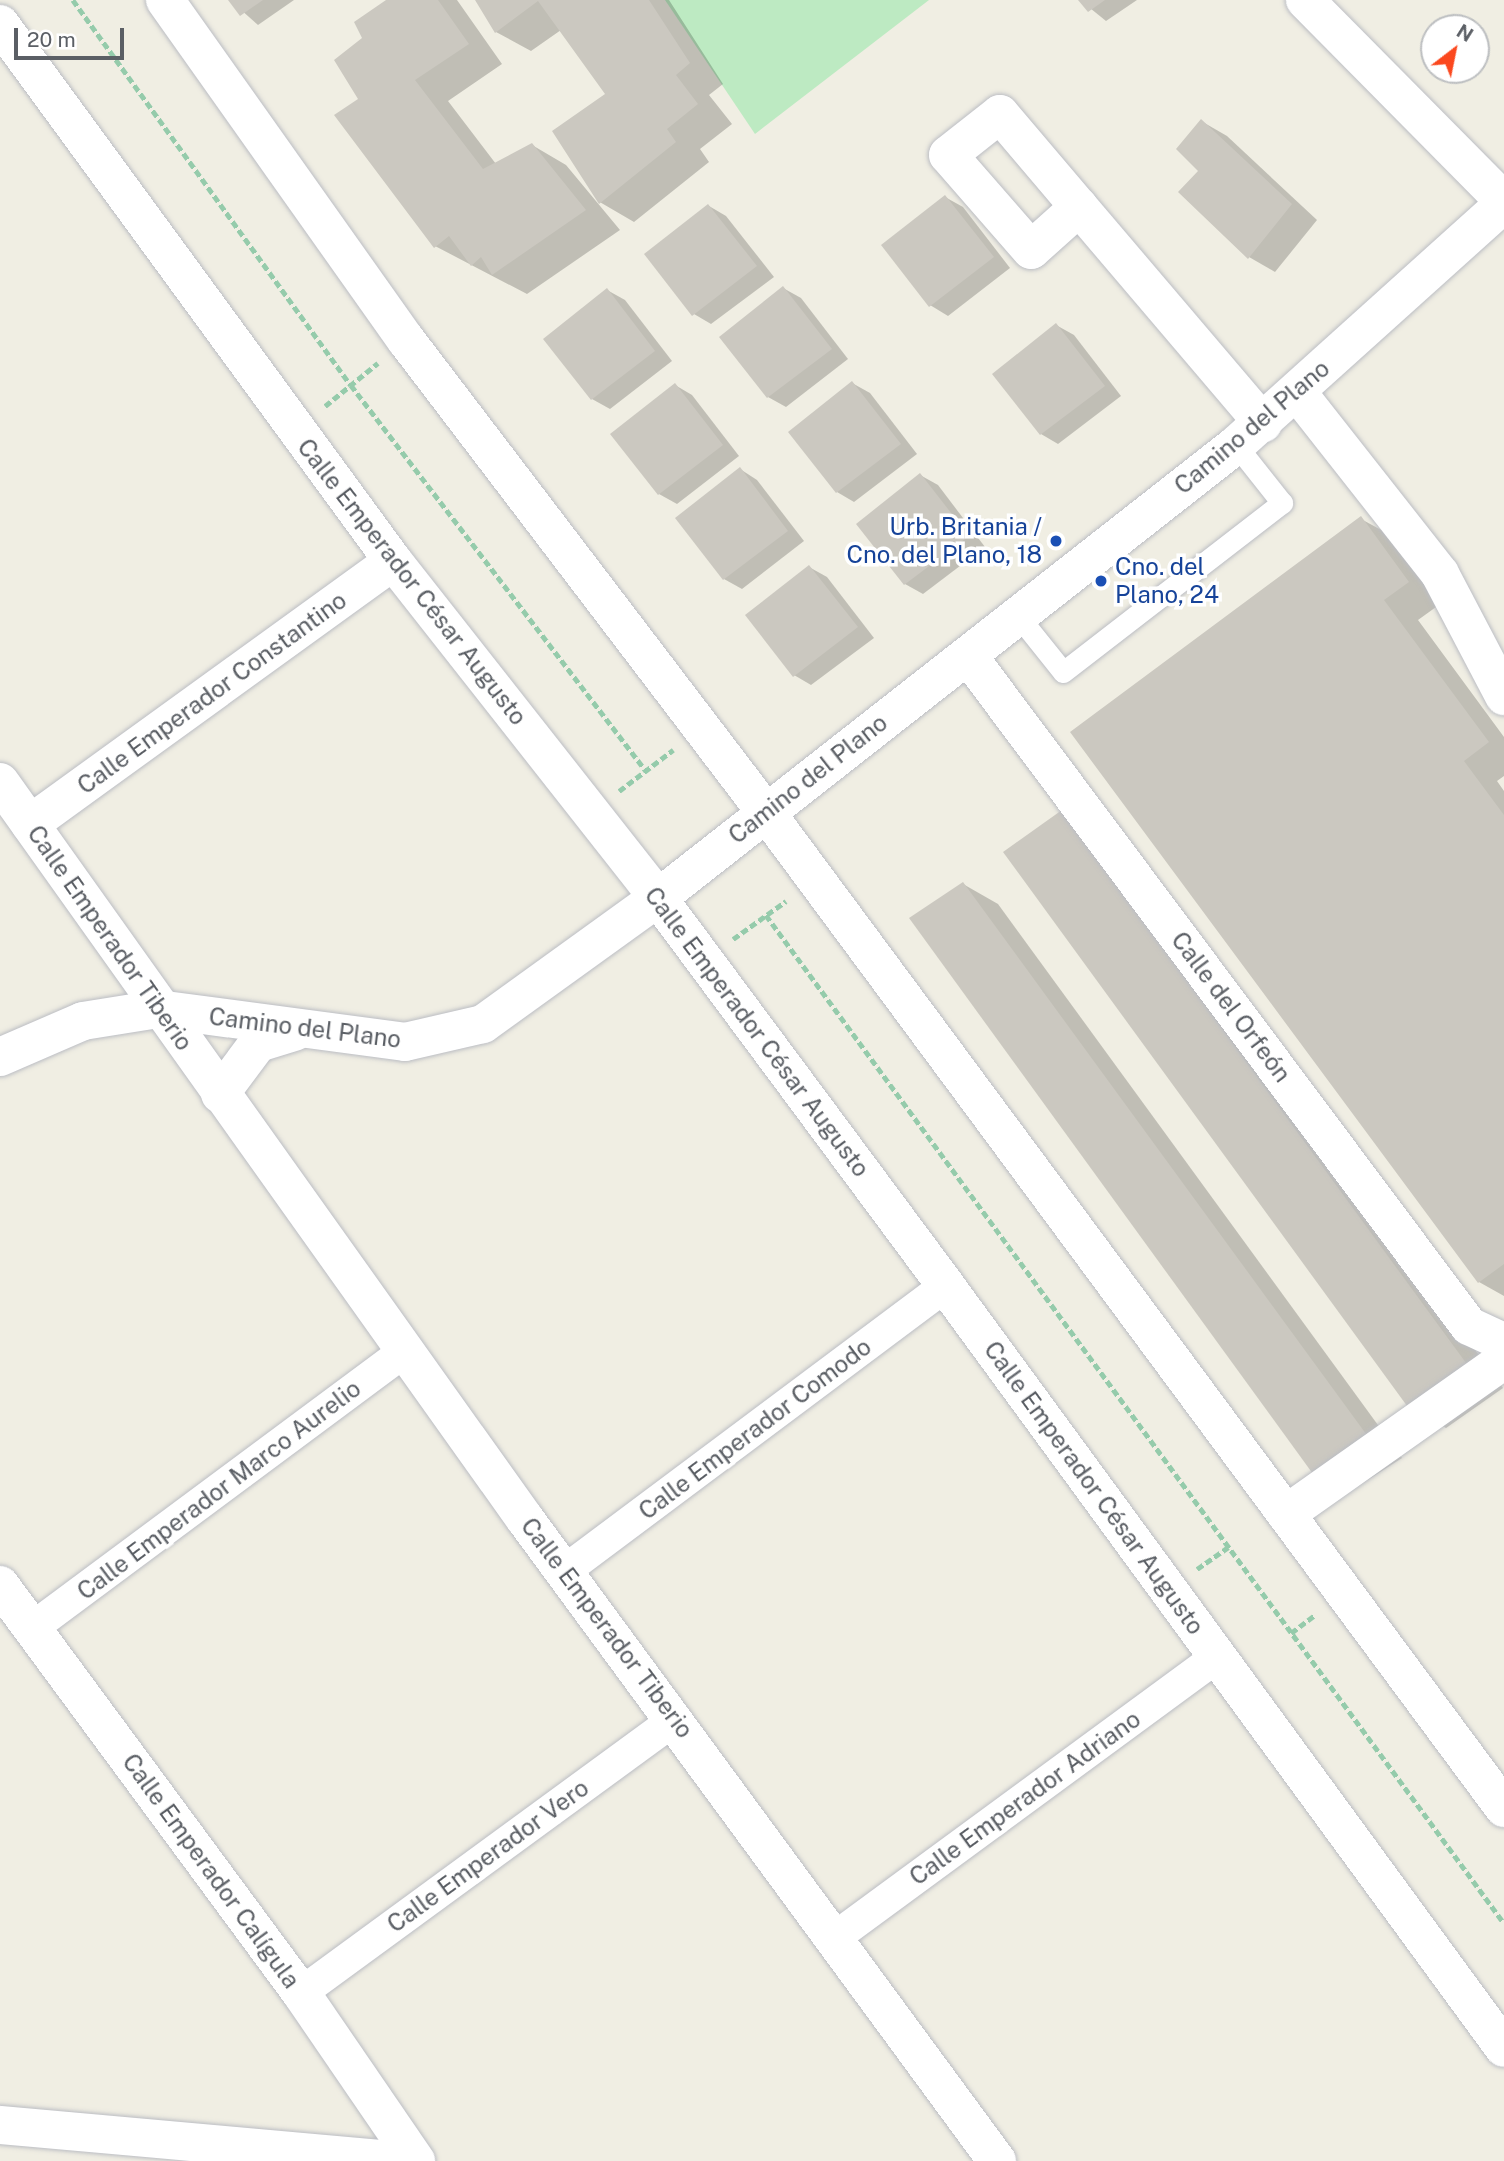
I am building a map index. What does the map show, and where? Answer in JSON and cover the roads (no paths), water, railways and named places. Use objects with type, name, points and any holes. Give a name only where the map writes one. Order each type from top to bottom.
[{"type":"street","points":[[166,0],[406,340],[816,879],[1504,1808]]},
{"type":"street","points":[[1305,0],[1504,202]]},
{"type":"street","name":"Calle Emperador César Augusto","points":[[0,24],[393,561],[705,961],[1504,2048]]},
{"type":"street","name":"Camino del Plano","points":[[0,1057],[83,1021],[158,1009],[295,1032],[405,1042],[483,1024],[658,898],[765,811],[969,657],[1250,434],[1504,202]]},
{"type":"street","points":[[1079,207],[1250,434]]},
{"type":"street","points":[[1297,392],[1440,574],[1504,696]]},
{"type":"street","name":"Calle Emperador Constantino","points":[[30,824],[393,561]]},
{"type":"street","name":"Calle del Orfeón","points":[[969,657],[1469,1326],[1504,1342]]},
{"type":"street","name":"Calle Emperador Tiberio","points":[[0,782],[158,1009],[563,1572],[675,1719],[832,1939],[997,2161]]},
{"type":"street","points":[[219,1094],[258,1043],[295,1032]]},
{"type":"street","name":"Calle Emperador Comodo","points":[[563,1572],[946,1286]]},
{"type":"street","name":"Calle Emperador Marco Aurelio","points":[[13,1612],[405,1351]]},
{"type":"street","points":[[1286,1514],[1504,1360]]},
{"type":"street","name":"Calle Emperador Calígula","points":[[13,1612],[301,1993],[415,2161]]},
{"type":"street","name":"Calle Emperador Adriano","points":[[832,1939],[1217,1657]]},
{"type":"street","name":"Calle Emperador Vero","points":[[301,1993],[675,1719]]},
{"type":"street","points":[[0,2125],[400,2161]]},
{"type":"street","points":[[209,2161],[290,2149]]},
{"type":"lane","points":[[1019,617],[1063,672],[1282,503],[1250,434]]},
{"type":"place","name":"Urb. Britania / Cno. del Plano, 18","points":[[1056,541]]},
{"type":"place","name":"Cno. del Plano, 24","points":[[1101,581]]}]
